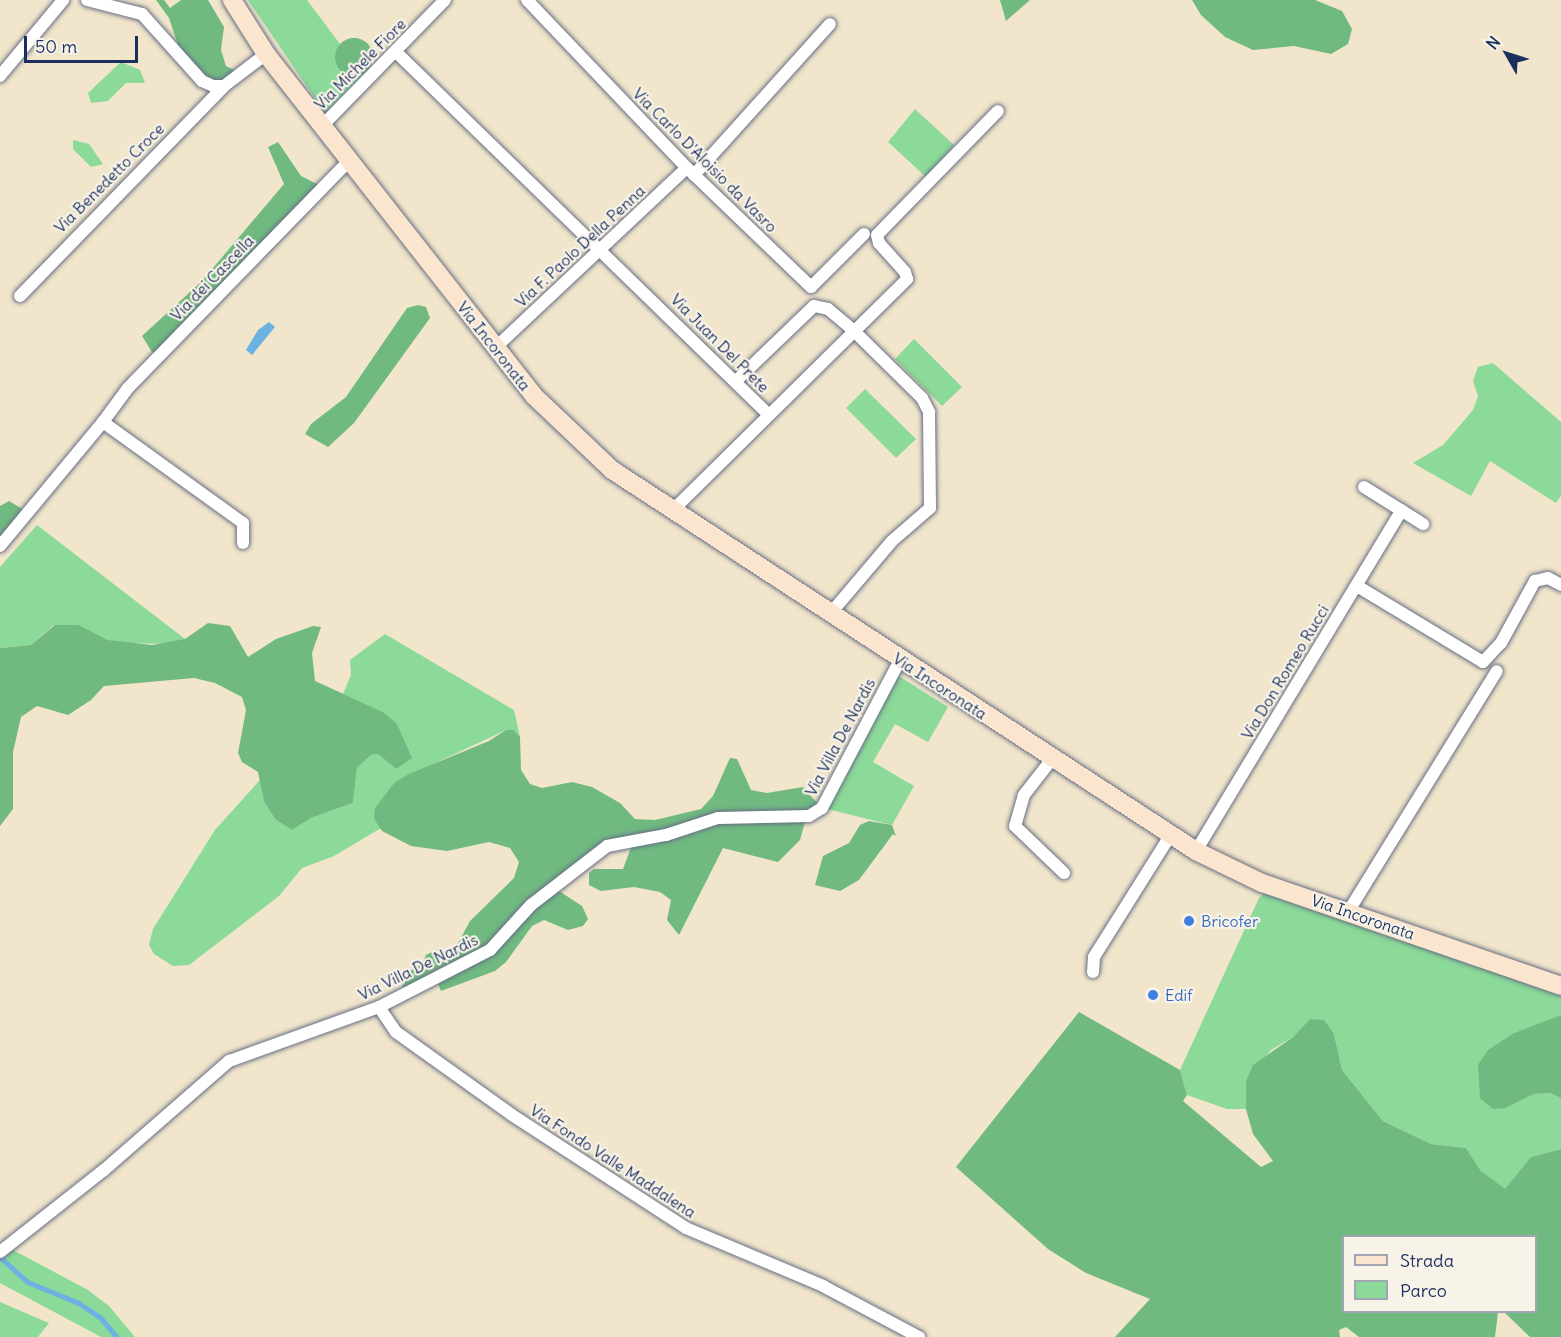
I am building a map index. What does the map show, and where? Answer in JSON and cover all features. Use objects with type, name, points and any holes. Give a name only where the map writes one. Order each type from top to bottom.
[{"type":"main road","name":"Via Incoronata","points":[[232,0],[266,54],[495,348],[555,419],[612,470],[1196,851],[1263,883],[1561,986]]},
{"type":"street","points":[[0,76],[63,0]]},
{"type":"street","points":[[87,0],[142,14],[202,81],[224,86]]},
{"type":"street","name":"Via Michele Fiore","points":[[322,126],[397,53],[445,0]]},
{"type":"street","name":"Via Carlo D'Aloisio da Vasro","points":[[527,0],[690,171],[811,286],[864,234]]},
{"type":"street","name":"Via F. Paolo Della Penna","points":[[495,348],[690,171],[830,24]]},
{"type":"street","name":"Via Juan Del Prete","points":[[397,53],[768,414],[907,279],[905,272],[879,243],[877,235],[998,111]]},
{"type":"street","name":"Via Benedetto Croce","points":[[20,296],[224,86],[266,54]]},
{"type":"street","name":"Via dei Cascella","points":[[0,546],[103,422],[128,387],[349,161]]},
{"type":"street","points":[[736,381],[814,306],[828,309],[855,332],[922,398],[929,412],[932,501],[920,519],[892,540],[831,613]]},
{"type":"street","points":[[673,510],[768,414]]},
{"type":"street","points":[[103,422],[243,523],[243,543]]},
{"type":"street","points":[[1364,487],[1423,524]]},
{"type":"street","name":"Via Don Romeo Rucci","points":[[1196,851],[1402,510]]},
{"type":"street","points":[[1357,586],[1483,662],[1501,643],[1535,581],[1548,578],[1561,585]]},
{"type":"street","name":"Via Villa De Nardis","points":[[0,1252],[104,1170],[229,1061],[379,1007],[490,950],[531,905],[607,846],[666,835],[718,818],[809,816],[822,808],[900,660]]},
{"type":"street","points":[[1348,912],[1497,671]]},
{"type":"street","points":[[1052,759],[1024,795],[1015,826],[1064,873]]},
{"type":"street","points":[[1093,972],[1094,957],[1170,836]]},
{"type":"street","name":"Via Fondo Valle Maddalena","points":[[379,1007],[396,1032],[415,1046],[512,1115],[686,1228],[823,1286],[919,1337]]},
{"type":"green space","points":[[156,0],[164,0],[170,8],[181,0],[208,0],[224,27],[221,50],[226,66],[236,71],[218,84],[194,67],[179,48],[169,18]]},
{"type":"green space","points":[[248,0],[307,0],[340,44],[335,56],[366,70],[371,66],[325,113]]},
{"type":"green space","points":[[1000,0],[1030,0],[1006,21]]},
{"type":"green space","points":[[1192,0],[1315,0],[1342,11],[1352,29],[1348,44],[1331,54],[1294,46],[1253,50],[1225,37],[1201,15]]},
{"type":"green space","points":[[354,38],[367,44],[373,57],[367,70],[354,76],[341,70],[335,57],[341,44]]},
{"type":"green space","points":[[121,62],[140,70],[145,83],[126,83],[108,101],[91,103],[88,93]]},
{"type":"green space","points":[[915,109],[954,145],[926,177],[888,142]]},
{"type":"green space","points":[[73,140],[89,144],[103,164],[91,167],[73,149]]},
{"type":"green space","points":[[278,142],[301,176],[317,184],[317,191],[158,352],[152,352],[142,336],[202,281],[284,184],[268,147]]},
{"type":"green space","points":[[418,305],[426,307],[430,318],[354,423],[328,447],[305,434],[311,424],[346,397],[407,308]]},
{"type":"green space","points":[[914,339],[962,387],[942,406],[895,359]]},
{"type":"green space","points":[[1493,363],[1561,422],[1561,496],[1556,503],[1490,461],[1471,496],[1413,463],[1443,445],[1473,410],[1478,396],[1473,381],[1478,367]]},
{"type":"green space","points":[[865,389],[916,439],[896,458],[846,408]]},
{"type":"green space","points":[[9,501],[24,510],[0,537],[0,506]]},
{"type":"green space","points":[[37,525],[185,639],[169,644],[125,643],[108,640],[79,625],[54,625],[31,645],[0,648],[0,567]]},
{"type":"green space","points":[[208,623],[230,626],[248,657],[276,639],[313,626],[321,627],[312,653],[315,681],[383,712],[397,724],[412,758],[396,769],[378,754],[371,755],[357,768],[353,803],[311,818],[292,830],[276,820],[264,802],[258,772],[242,762],[238,753],[246,710],[242,697],[215,683],[194,678],[104,686],[91,700],[68,715],[37,706],[21,717],[13,752],[13,809],[0,826],[0,648],[31,645],[55,625],[79,625],[108,640],[152,645],[185,639]]},
{"type":"green space","points":[[385,634],[514,710],[520,737],[514,730],[506,730],[395,782],[374,819],[381,828],[334,856],[302,868],[279,896],[189,965],[173,966],[154,954],[149,945],[153,929],[215,830],[260,780],[264,802],[276,820],[292,830],[311,818],[353,803],[357,768],[371,755],[378,754],[396,769],[383,712],[343,694],[351,675],[350,660]]},
{"type":"green space","points":[[897,675],[948,707],[928,742],[895,724],[873,762],[914,786],[892,825],[827,809]]},
{"type":"green space","points":[[506,730],[514,730],[520,737],[521,770],[530,784],[542,788],[572,782],[592,787],[620,803],[635,819],[655,820],[701,809],[713,796],[730,758],[737,759],[751,790],[767,793],[803,787],[818,804],[813,812],[739,815],[609,842],[489,948],[406,991],[402,987],[410,971],[423,963],[426,955],[434,951],[447,953],[456,947],[470,921],[514,878],[519,862],[510,848],[489,842],[447,851],[411,846],[382,831],[374,819],[375,808],[395,782],[489,741]]},
{"type":"green space","points":[[806,818],[800,840],[778,862],[723,848],[679,935],[667,920],[671,900],[660,892],[634,887],[601,891],[589,885],[589,873],[594,869],[623,869],[632,845],[716,822]]},
{"type":"green space","points":[[869,821],[892,825],[896,836],[893,834],[859,880],[840,891],[815,885],[823,856],[849,843],[860,825]]},
{"type":"green space","points":[[1268,890],[1561,995],[1561,1016],[1514,1033],[1506,1108],[1534,1094],[1550,1093],[1561,1098],[1561,1149],[1531,1157],[1505,1190],[1481,1171],[1466,1148],[1431,1144],[1383,1121],[1342,1070],[1334,1034],[1310,1019],[1293,1037],[1271,1050],[1246,1081],[1246,1109],[1227,1109],[1187,1095],[1180,1070],[1259,898]]},
{"type":"green space","points":[[559,891],[582,906],[588,919],[583,926],[568,930],[544,920],[532,926],[506,962],[495,971],[441,991],[438,984],[491,951],[545,897]]},
{"type":"green space","points":[[1079,1012],[1180,1070],[1187,1095],[1183,1101],[1261,1167],[1273,1161],[1253,1134],[1246,1109],[1246,1081],[1253,1065],[1293,1037],[1310,1019],[1324,1020],[1334,1034],[1342,1070],[1383,1121],[1431,1144],[1466,1148],[1481,1171],[1505,1189],[1531,1157],[1561,1149],[1561,1337],[1530,1337],[1505,1313],[1537,1313],[1537,1235],[1342,1235],[1342,1313],[1498,1313],[1495,1337],[1359,1337],[1346,1327],[1339,1330],[1340,1337],[1115,1337],[1150,1299],[1086,1273],[1048,1249],[956,1167]]},
{"type":"green space","points":[[1561,1015],[1561,1098],[1550,1093],[1534,1094],[1506,1108],[1493,1109],[1480,1098],[1478,1065],[1488,1050],[1514,1033]]},
{"type":"green space","points":[[13,1250],[88,1290],[109,1306],[135,1337],[101,1337],[0,1283],[0,1260]]},
{"type":"green space","points":[[0,1302],[49,1323],[38,1337],[0,1337]]},
{"type":"water","points":[[269,322],[275,327],[252,355],[246,350],[258,330]]},
{"type":"waterway","points":[[0,1257],[28,1282],[79,1303],[101,1318],[117,1337]]},
{"type":"place","name":"Bricofer","points":[[1189,921]]},
{"type":"place","name":"Edif","points":[[1153,995]]}]
